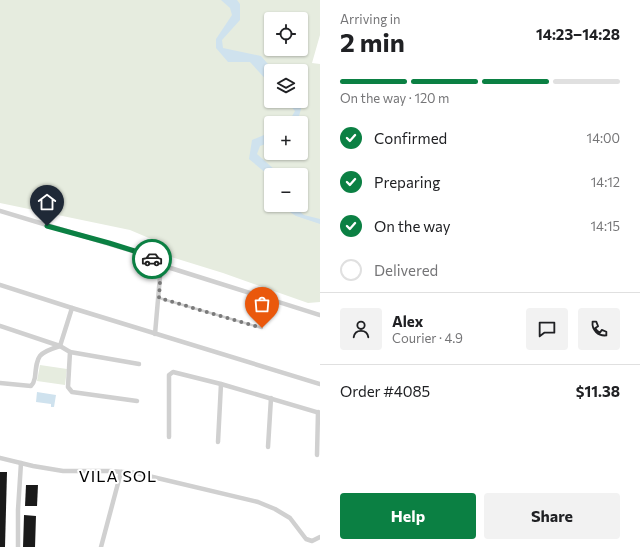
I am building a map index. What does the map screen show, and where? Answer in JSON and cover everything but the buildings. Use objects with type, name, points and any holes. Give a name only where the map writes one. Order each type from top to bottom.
[{"type":"street","points":[[0,211],[144,254],[161,265],[320,315]]},
{"type":"street","points":[[155,334],[161,265]]},
{"type":"street","points":[[0,285],[320,384]]},
{"type":"street","points":[[60,346],[72,308]]},
{"type":"street","points":[[0,326],[60,346],[70,352],[139,364]]},
{"type":"street","points":[[0,383],[31,386],[34,381],[36,363],[39,356],[43,352],[60,346]]},
{"type":"street","points":[[70,352],[68,387],[70,390],[137,401]]},
{"type":"street","points":[[169,437],[169,378],[171,373],[175,372],[319,412],[317,455]]},
{"type":"street","points":[[218,442],[221,384]]},
{"type":"street","points":[[268,447],[271,398]]},
{"type":"street","points":[[0,458],[63,471],[110,471],[136,473],[266,505],[290,518],[306,540],[312,541],[320,537]]},
{"type":"street","points":[[18,547],[18,510],[21,463]]},
{"type":"street","points":[[101,547],[121,472]]},
{"type":"street","points":[[103,539],[106,547]]},
{"type":"lane","points":[[159,298],[262,328]]},
{"type":"shaded area","points":[[0,0],[320,0],[320,35],[312,63],[320,64],[320,302],[308,303],[223,273],[168,256],[163,244],[130,230],[0,203]]},
{"type":"shaded area","points":[[40,365],[67,369],[65,385],[37,381]]},
{"type":"water","points":[[221,0],[237,0],[240,4],[240,20],[222,40],[223,48],[261,56],[268,64],[264,64],[264,77],[250,62],[228,62],[216,48],[216,39],[232,15],[230,8]]},
{"type":"water","points":[[292,108],[301,108],[299,116],[292,116],[295,111]]},
{"type":"water","points":[[264,135],[264,145],[260,146],[257,154],[273,168],[264,168],[264,172],[249,159],[252,140]]},
{"type":"water","points":[[290,212],[300,212],[304,215],[320,219],[320,224],[296,216]]},
{"type":"water","points":[[37,392],[56,395],[54,407],[51,407],[51,404],[36,402]]},
{"type":"way so far","points":[[152,259],[161,265],[159,298],[262,328]]},
{"type":"district","name":"VILA SOL","points":[[118,475]]},
{"type":"route","points":[[47,226],[144,254],[152,259]]}]
